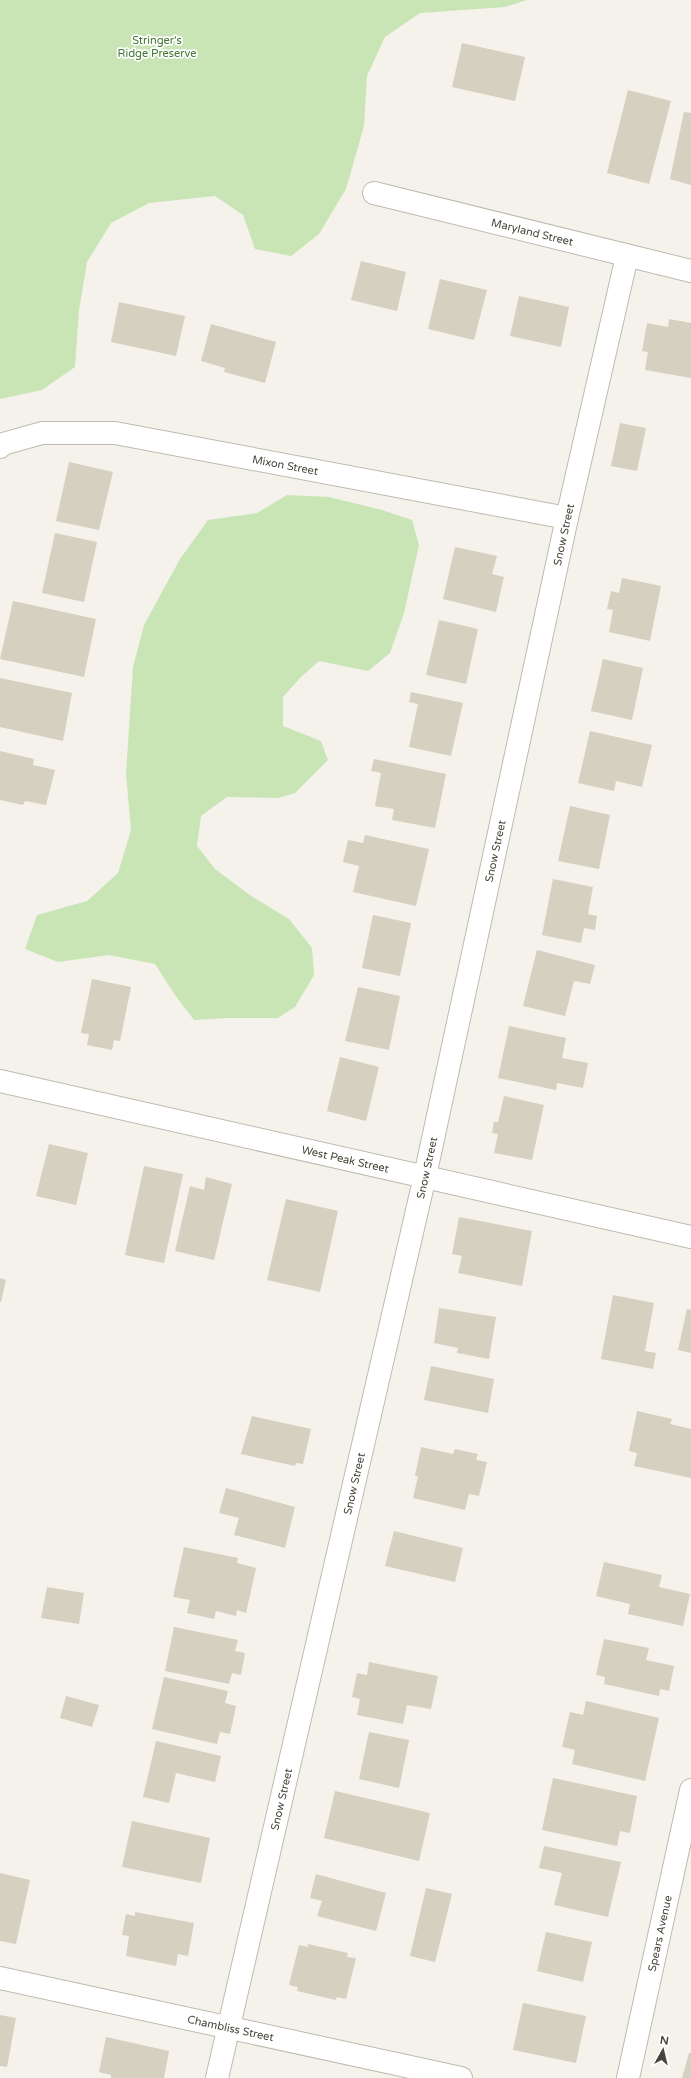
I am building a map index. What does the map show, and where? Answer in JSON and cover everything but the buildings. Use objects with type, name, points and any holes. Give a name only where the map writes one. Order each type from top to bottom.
[{"type":"street","name":"Maryland Street","points":[[374,193],[691,271]]},
{"type":"street","name":"Snow Street","points":[[217,2078],[425,1176],[567,518],[627,256]]},
{"type":"street","name":"Mixon Street","points":[[1,445],[42,433],[115,433],[567,518]]},
{"type":"street","name":"West Peak Street","points":[[0,1081],[691,1237]]},
{"type":"street","name":"Spears Avenue","points":[[628,2078],[691,1790]]},
{"type":"street","name":"Chambliss Street","points":[[0,1978],[461,2078]]},
{"type":"green space","name":"Stringer's Ridge Preserve","points":[[0,0],[527,0],[505,7],[420,13],[385,37],[367,76],[364,126],[346,189],[319,234],[291,256],[255,249],[243,215],[215,196],[149,203],[111,223],[87,262],[79,310],[75,367],[42,390],[0,399]]},
{"type":"green space","points":[[287,495],[329,497],[382,510],[412,520],[419,545],[404,613],[390,653],[368,671],[319,661],[300,678],[283,697],[283,726],[321,741],[328,760],[295,793],[278,798],[227,797],[201,816],[197,846],[215,869],[251,896],[289,919],[312,948],[314,975],[295,1007],[278,1018],[225,1018],[194,1020],[175,995],[155,964],[109,955],[58,962],[25,949],[37,915],[87,901],[118,873],[131,830],[126,774],[133,667],[144,625],[180,559],[208,520],[257,513]]}]
